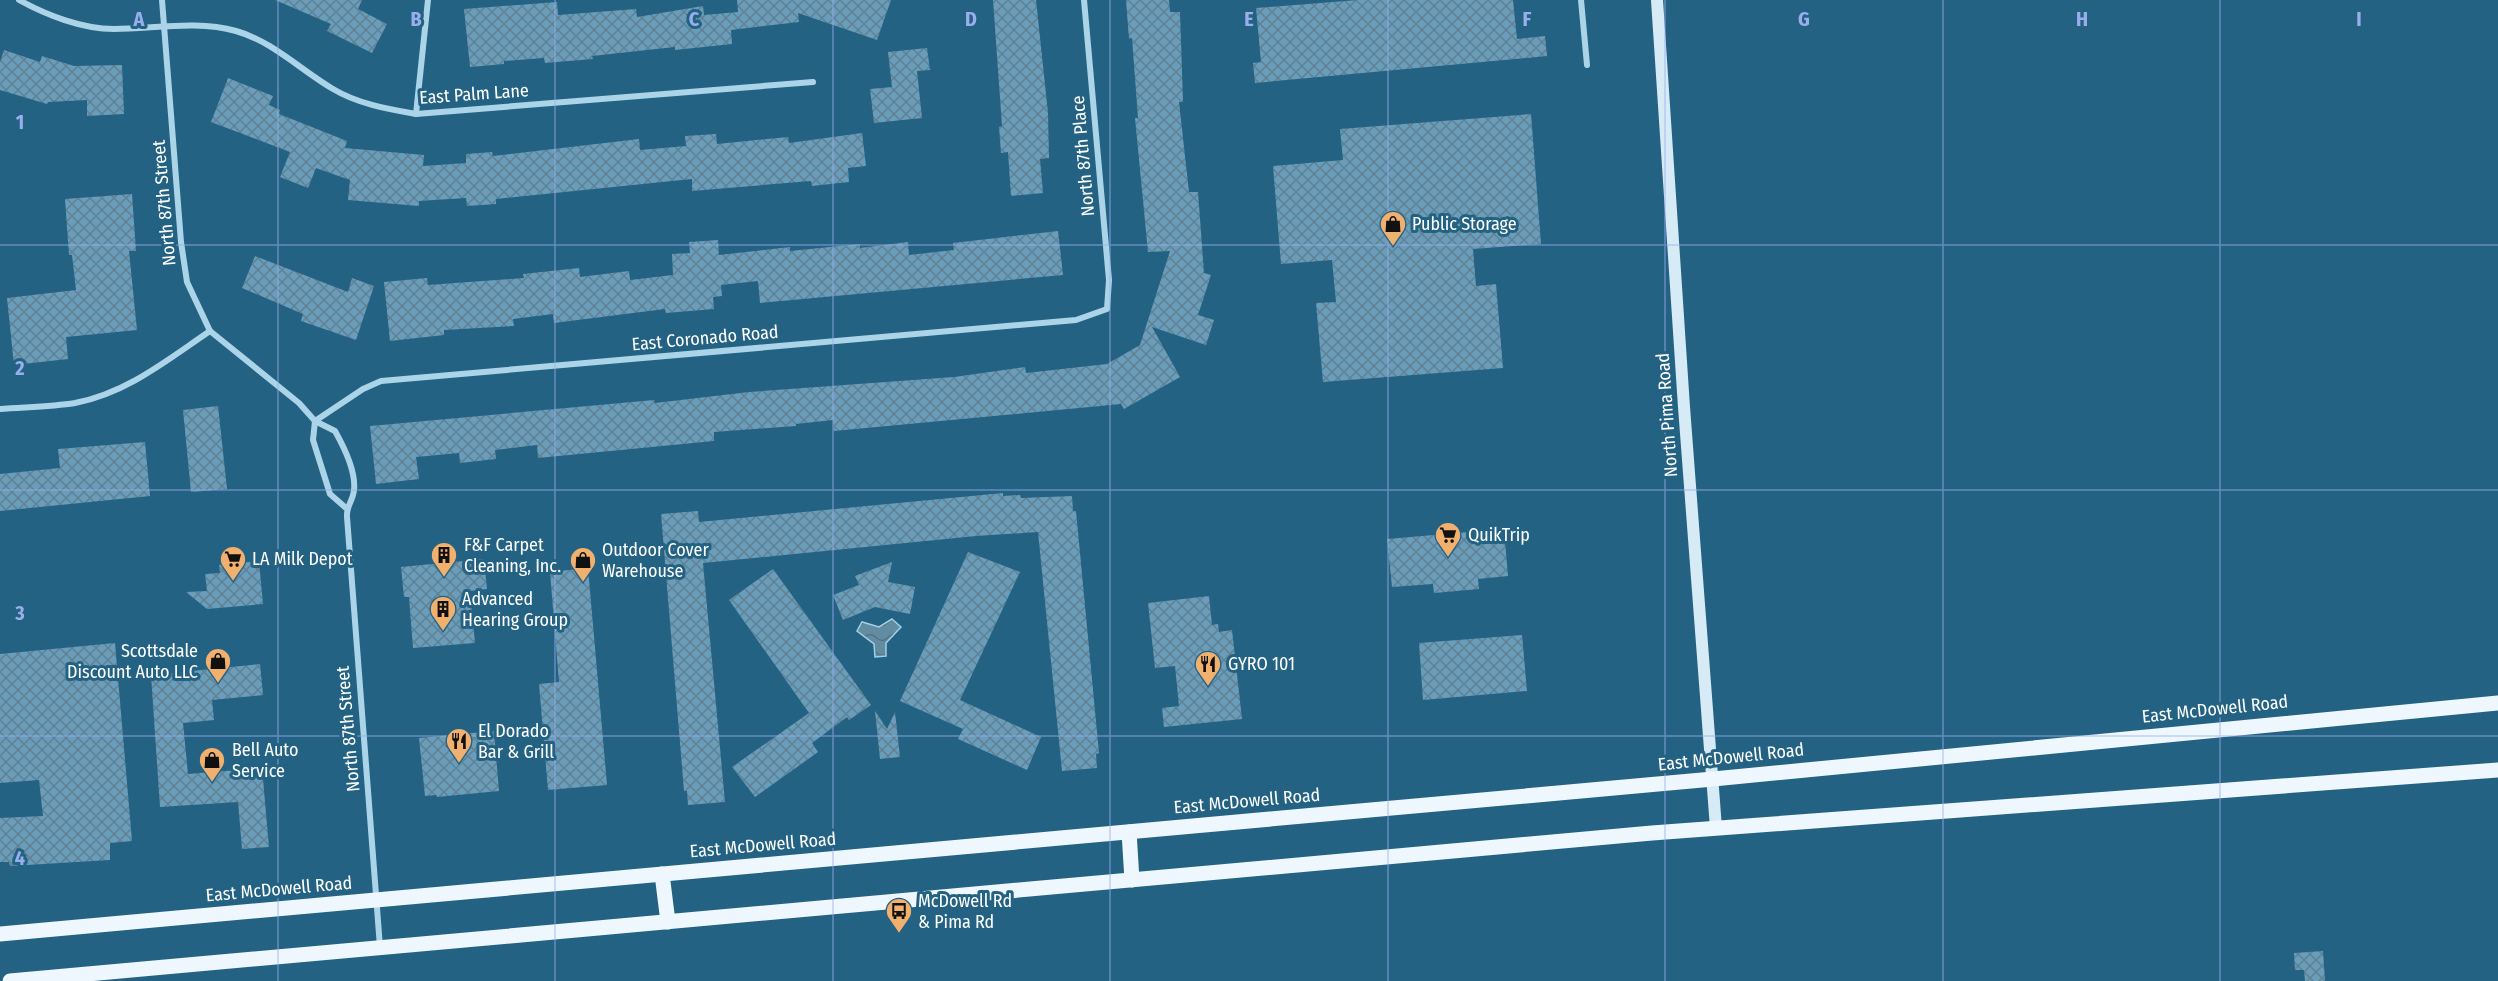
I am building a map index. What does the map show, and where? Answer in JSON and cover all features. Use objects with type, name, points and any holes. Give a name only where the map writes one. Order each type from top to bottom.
[{"type":"main road","name":"North Pima Road","points":[[1657,0],[1684,418],[1716,828]]},
{"type":"main road","name":"East McDowell Road","points":[[0,934],[1713,779],[2498,703]]},
{"type":"main road","points":[[10,981],[1716,828],[2498,771]]},
{"type":"main road","points":[[1129,831],[1132,880]]},
{"type":"main road","points":[[662,874],[668,922]]},
{"type":"street","name":"East Palm Lane","points":[[19,0],[57,18],[110,29],[195,26],[235,31],[253,38],[336,91],[383,109],[416,114],[813,82]]},
{"type":"street","name":"North 87th Street","points":[[162,0],[183,262],[196,305],[210,331],[299,403],[315,421],[335,431],[349,465],[354,491],[346,508],[380,948]]},
{"type":"street","points":[[416,114],[428,0]]},
{"type":"street","name":"North 87th Place","points":[[1084,0],[1108,280],[1107,309]]},
{"type":"street","points":[[1581,0],[1587,65]]},
{"type":"street","name":"East Coronado Road","points":[[315,421],[363,389],[381,381],[1076,320],[1107,309]]},
{"type":"street","points":[[0,409],[74,403],[112,392],[146,376],[210,331]]},
{"type":"street","points":[[315,421],[313,440],[330,494],[346,508]]},
{"type":"water","points":[[892,619],[901,627],[886,643],[886,656],[875,657],[874,644],[857,631],[862,622],[879,627]]},
{"type":"building","points":[[275,0],[362,0],[358,9],[387,24],[372,53],[327,31],[331,24]]},
{"type":"building","points":[[737,0],[891,0],[877,40],[798,13],[799,22],[731,30],[732,44],[675,50],[675,47],[592,56],[593,59],[545,63],[544,58],[504,61],[504,64],[470,67],[464,9],[557,2],[558,15],[636,9],[637,17],[703,6],[704,15],[738,12]]},
{"type":"building","points":[[993,0],[1036,0],[1048,113],[1049,158],[1040,159],[1043,193],[1011,196],[1008,152],[1001,153],[999,127],[1002,126]]},
{"type":"building","points":[[1126,0],[1169,0],[1170,12],[1180,12],[1183,102],[1179,102],[1189,192],[1198,192],[1204,273],[1211,275],[1198,315],[1214,320],[1206,345],[1152,327],[1180,377],[1124,409],[1121,404],[834,431],[833,420],[796,424],[796,426],[714,432],[714,441],[538,458],[537,445],[495,450],[496,459],[460,463],[459,453],[416,457],[419,479],[376,484],[370,426],[654,400],[655,403],[749,392],[954,377],[1025,367],[1026,373],[1107,364],[1140,345],[1170,251],[1148,252],[1135,118],[1138,118],[1132,38],[1129,39]]},
{"type":"building","points":[[1358,0],[1513,0],[1517,39],[1545,36],[1547,56],[1255,83],[1253,63],[1261,62],[1256,8]]},
{"type":"building","points":[[927,48],[930,70],[917,71],[922,118],[874,123],[870,89],[892,87],[888,52]]},
{"type":"building","points":[[4,50],[40,62],[42,56],[74,66],[122,65],[124,114],[87,116],[87,100],[48,102],[47,104],[0,90],[0,62]]},
{"type":"building","points":[[228,78],[273,96],[269,105],[280,110],[279,114],[347,141],[345,148],[424,155],[423,166],[466,163],[466,154],[492,152],[493,156],[639,139],[640,150],[686,146],[685,136],[716,134],[717,144],[788,137],[789,143],[862,133],[866,166],[848,168],[849,182],[812,186],[811,181],[692,191],[692,179],[496,199],[496,204],[467,206],[466,198],[419,201],[419,206],[348,200],[350,180],[316,168],[308,188],[280,177],[290,152],[211,122]]},
{"type":"building","name":"Public Storage","points":[[1531,114],[1541,244],[1473,249],[1476,286],[1496,284],[1503,368],[1323,382],[1316,303],[1336,302],[1332,260],[1281,264],[1273,166],[1343,160],[1340,129]]},
{"type":"building","points":[[132,194],[136,251],[129,251],[137,330],[66,337],[68,359],[14,365],[7,298],[76,290],[72,255],[69,255],[65,199]]},
{"type":"building","points":[[1058,231],[1063,275],[760,303],[758,281],[721,285],[722,296],[713,297],[714,309],[666,313],[665,309],[554,323],[553,314],[513,319],[514,326],[444,330],[444,335],[390,341],[384,282],[427,278],[428,285],[524,278],[523,274],[579,268],[580,277],[629,271],[630,280],[673,275],[672,254],[690,253],[689,242],[718,240],[719,255],[790,247],[790,251],[860,244],[860,248],[908,242],[909,255],[954,250],[953,243]]},
{"type":"building","points":[[255,256],[348,292],[352,278],[374,286],[356,340],[301,321],[303,314],[242,288]]},
{"type":"building","points":[[218,406],[227,489],[191,492],[183,410]]},
{"type":"building","points":[[145,442],[150,496],[0,511],[0,474],[60,468],[58,449]]},
{"type":"building","points":[[1003,493],[1003,496],[1020,495],[1021,498],[1072,496],[1073,511],[1076,511],[1099,753],[1096,754],[1097,768],[1062,771],[1038,532],[976,536],[703,563],[725,802],[688,805],[687,791],[684,791],[661,514],[698,511],[699,522]]},
{"type":"building","name":"QuikTrip","points":[[1504,529],[1508,576],[1478,579],[1479,589],[1434,593],[1433,584],[1392,587],[1387,539]]},
{"type":"building","points":[[968,552],[1020,572],[960,700],[1041,737],[1027,770],[958,739],[963,729],[900,701]]},
{"type":"building","points":[[484,559],[487,589],[470,591],[475,643],[413,648],[409,597],[404,597],[401,567]]},
{"type":"building","name":"LA Milk Depot","points":[[259,561],[263,604],[207,609],[186,592],[207,591],[205,574],[220,573],[219,565]]},
{"type":"building","points":[[892,562],[888,582],[915,587],[910,614],[875,607],[843,620],[833,595],[859,585],[855,576]]},
{"type":"building","points":[[588,568],[607,785],[548,790],[539,684],[559,682],[550,572]]},
{"type":"building","points":[[773,569],[871,705],[849,720],[847,717],[812,743],[818,752],[755,797],[732,767],[809,713],[729,600]]},
{"type":"building","name":"GYRO 101","points":[[1209,596],[1212,625],[1218,624],[1219,632],[1232,630],[1242,719],[1164,727],[1162,708],[1179,706],[1175,666],[1155,668],[1148,603]]},
{"type":"building","points":[[1522,635],[1527,691],[1423,700],[1419,643]]},
{"type":"building","points":[[115,643],[132,841],[110,843],[110,860],[10,866],[9,862],[0,862],[0,818],[43,816],[39,780],[0,783],[0,654]]},
{"type":"building","points":[[260,664],[263,695],[212,700],[214,720],[183,723],[188,774],[262,768],[269,847],[242,849],[238,802],[160,807],[151,675]]},
{"type":"building","points":[[875,711],[887,729],[895,712],[900,757],[880,759]]},
{"type":"building","name":"El Dorado Bar & Grill","points":[[494,731],[499,791],[437,797],[436,795],[425,796],[419,738]]},
{"type":"building","points":[[2323,951],[2325,981],[2305,981],[2304,970],[2295,970],[2294,953]]},
{"type":"place","name":"Public Storage","points":[[1393,247]]},
{"type":"place","name":"QuikTrip","points":[[1448,558]]},
{"type":"place","name":"F&F Carpet Cleaning, Inc.","points":[[444,578]]},
{"type":"place","name":"LA Milk Depot","points":[[233,582]]},
{"type":"place","name":"Outdoor Cover Warehouse","points":[[583,583]]},
{"type":"place","name":"Advanced Hearing Group","points":[[443,632]]},
{"type":"place","name":"Scottsdale Discount Auto LLC","points":[[218,684]]},
{"type":"place","name":"GYRO 101","points":[[1208,687]]},
{"type":"place","name":"El Dorado Bar & Grill","points":[[459,764]]},
{"type":"place","name":"Bell Auto Service","points":[[212,783]]},
{"type":"place","name":"McDowell Rd & Pima Rd","points":[[899,934]]}]
